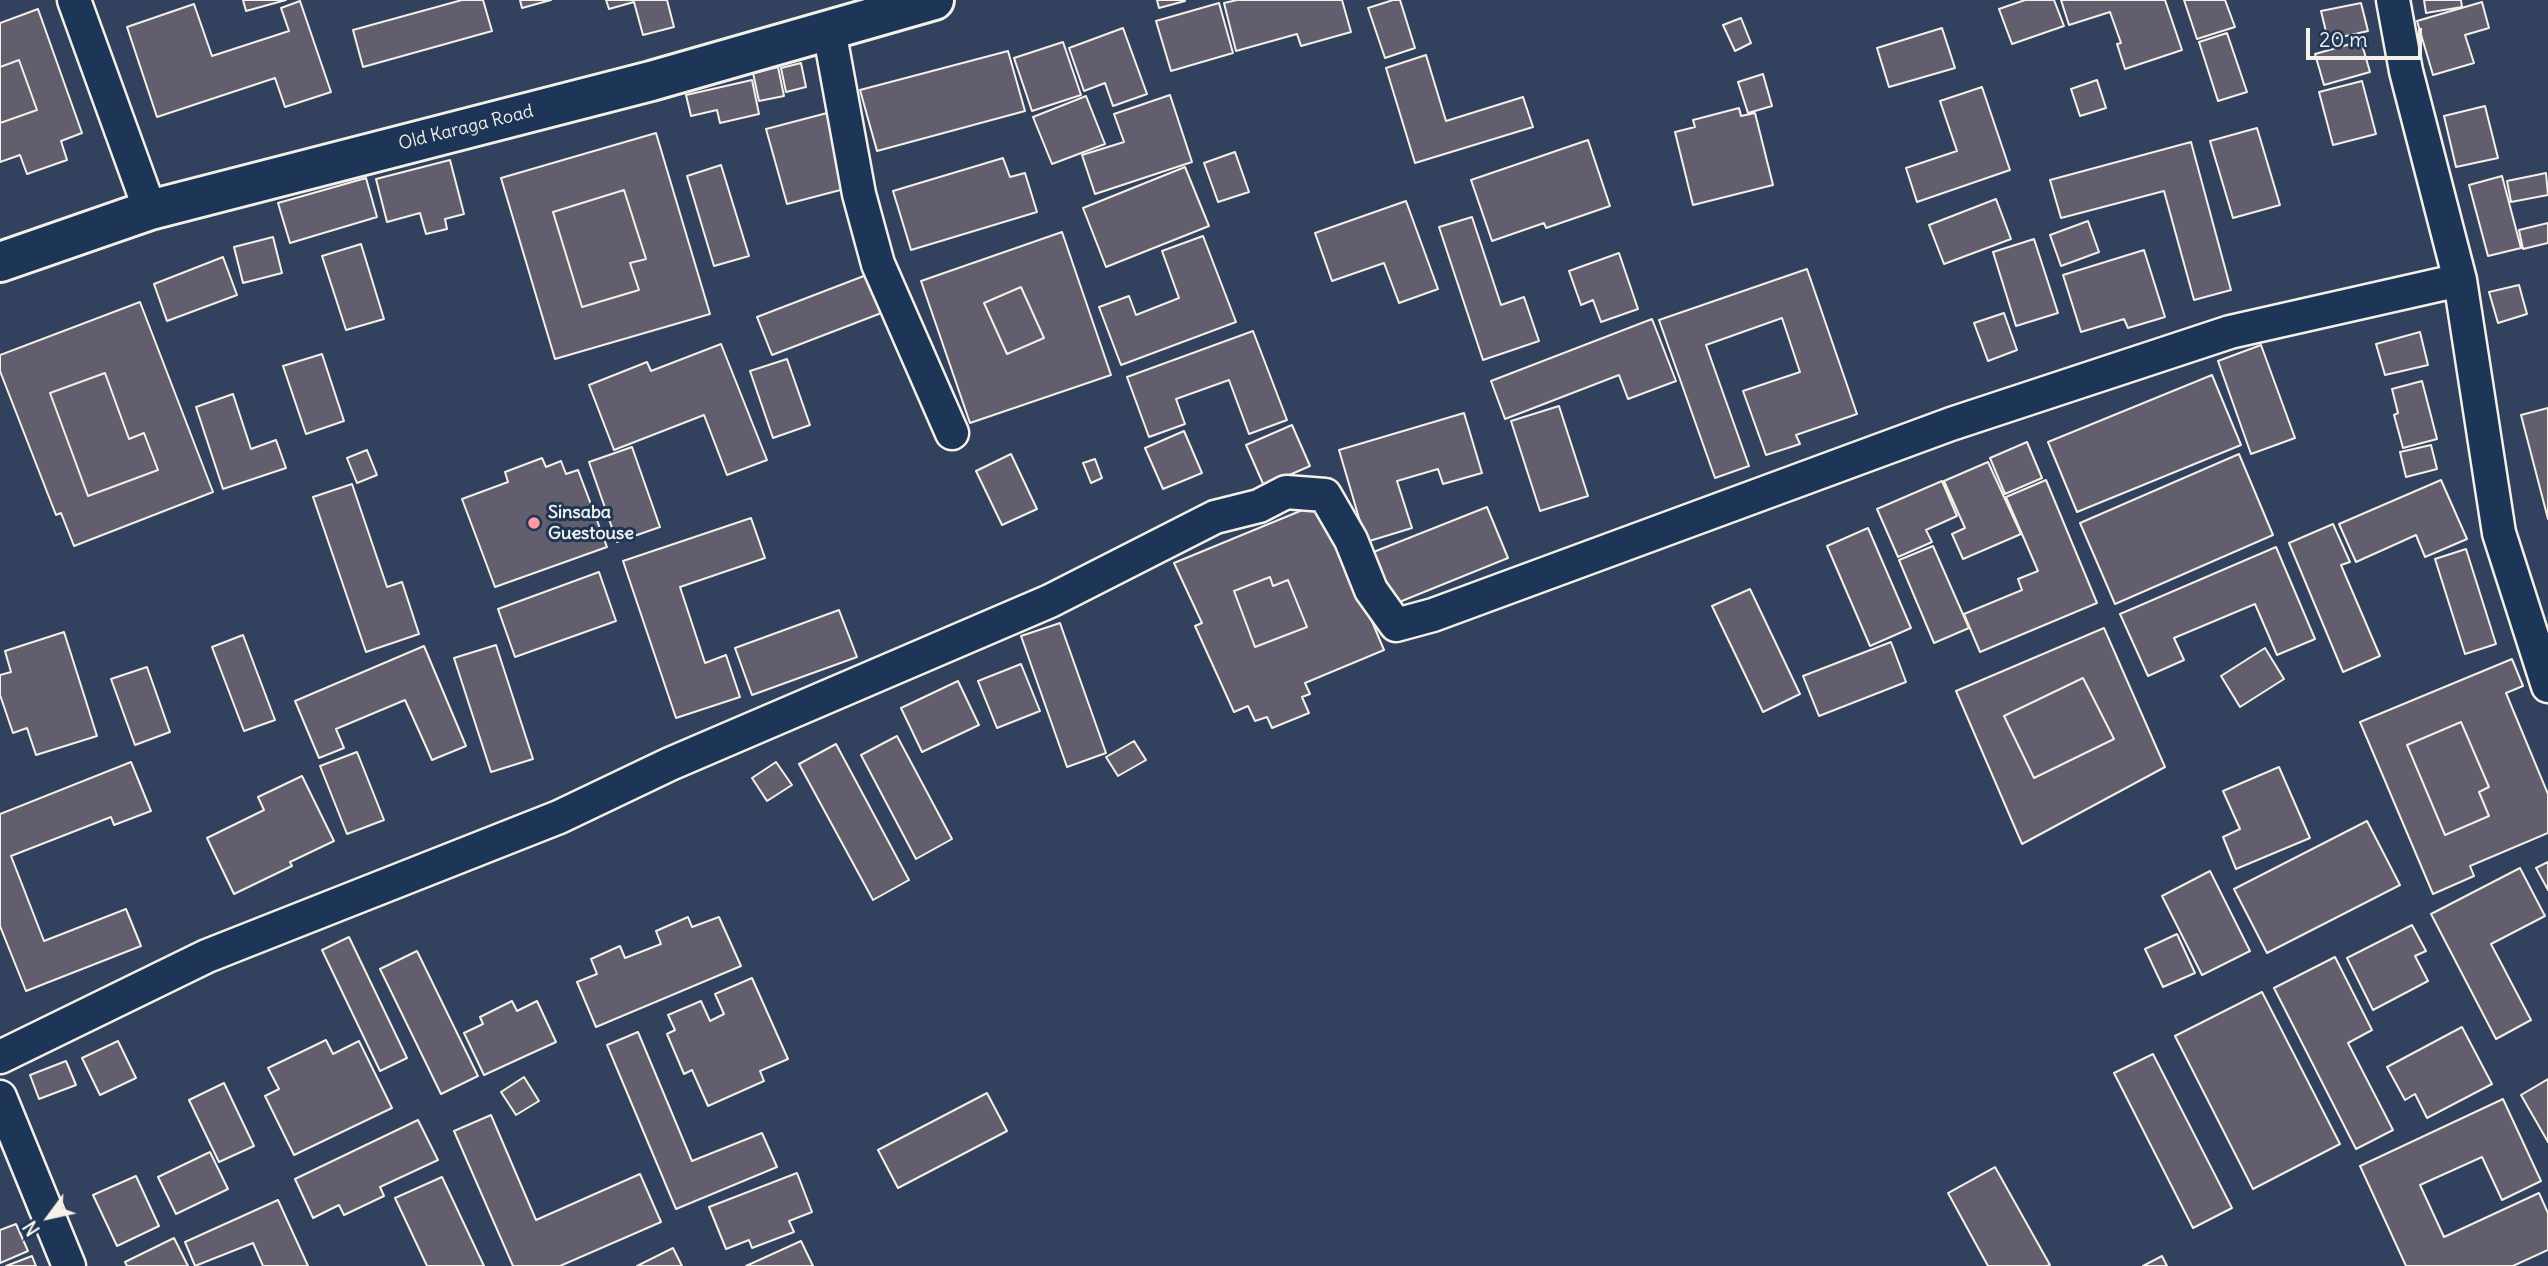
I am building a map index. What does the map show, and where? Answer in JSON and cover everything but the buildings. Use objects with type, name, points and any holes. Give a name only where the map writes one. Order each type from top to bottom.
[{"type":"street","points":[[74,0],[150,210]]},
{"type":"street","name":"Old Karaga Road","points":[[0,262],[150,210],[651,81],[934,0]]},
{"type":"street","points":[[2393,0],[2406,71],[2460,280],[2499,533],[2548,686]]},
{"type":"street","points":[[829,30],[859,194],[878,264],[952,433]]},
{"type":"street","points":[[0,1057],[207,956],[559,817],[670,764],[1050,601],[1215,517],[1259,506],[1286,492],[1325,495],[1351,540],[1371,590],[1396,625],[1433,615],[1951,424],[2217,336],[2460,280]]},
{"type":"street","points":[[0,1097],[69,1266]]},
{"type":"place","name":"Sinsaba Guestouse","points":[[534,523]]}]
